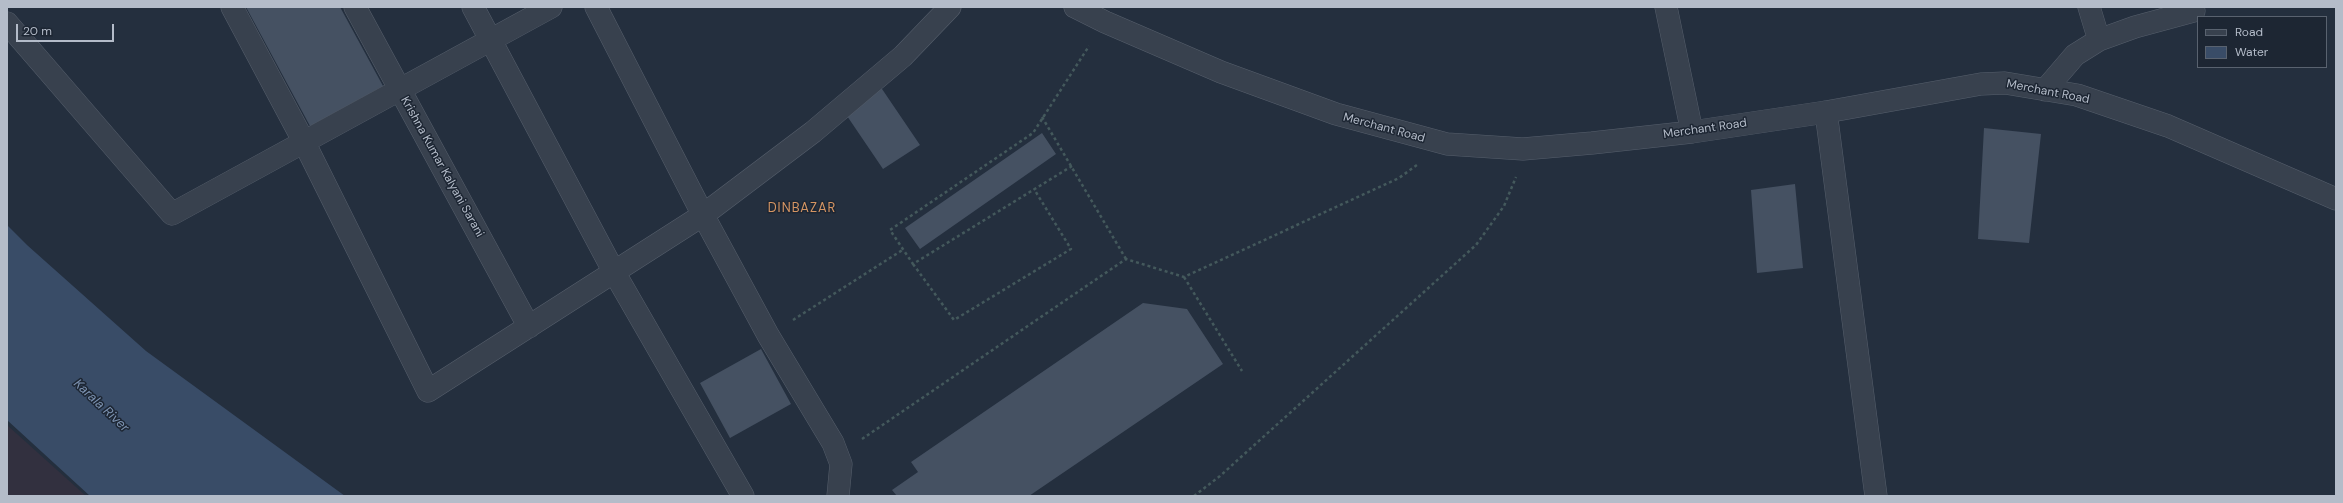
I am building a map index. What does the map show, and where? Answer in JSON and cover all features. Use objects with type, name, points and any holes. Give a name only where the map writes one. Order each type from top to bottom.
[{"type":"street","points":[[232,7],[304,142],[428,392],[703,216],[824,123],[903,56],[950,7]]},
{"type":"street","name":"Krishna Kumar Kalyani Sarani","points":[[355,7],[529,327]]},
{"type":"street","points":[[473,7],[614,272],[743,496]]},
{"type":"street","points":[[7,23],[172,214],[551,7]]},
{"type":"street","points":[[596,7],[703,216],[768,336],[817,414],[838,456],[841,464],[838,496]]},
{"type":"street","name":"Merchant Road","points":[[1075,7],[1105,22],[1221,72],[1336,114],[1447,144],[1523,150],[1692,132],[1826,112],[1981,84],[2005,83],[2077,95],[2168,126],[2336,199]]},
{"type":"street","points":[[1666,7],[1692,132]]},
{"type":"street","points":[[2089,7],[2099,40]]},
{"type":"street","points":[[2045,90],[2075,55],[2099,40],[2135,27],[2194,11],[2193,7]]},
{"type":"street","points":[[1826,112],[1876,496]]},
{"type":"path","points":[[1034,189],[1071,250],[954,320],[890,230],[1033,133],[1105,22]]},
{"type":"path","points":[[1042,117],[1126,259],[1184,277],[1242,371]]},
{"type":"path","points":[[1184,277],[1399,178],[1447,144]]},
{"type":"path","points":[[1194,496],[1232,466],[1476,245],[1512,192],[1523,150]]},
{"type":"path","points":[[914,264],[1072,166]]},
{"type":"path","points":[[768,336],[904,249]]},
{"type":"path","points":[[838,456],[1126,259]]},
{"type":"shaded area","points":[[7,425],[86,496],[7,496]]},
{"type":"water","name":"Karala River","points":[[7,225],[27,245],[146,351],[345,496],[90,496],[7,420]]},
{"type":"building","points":[[246,7],[340,7],[383,86],[310,126]]},
{"type":"building","points":[[880,86],[920,145],[883,169],[843,110]]},
{"type":"building","points":[[1984,128],[2041,134],[2029,243],[1978,239]]},
{"type":"building","points":[[1042,133],[1056,154],[920,249],[905,228]]},
{"type":"building","points":[[1795,184],[1803,268],[1757,273],[1751,190]]},
{"type":"building","points":[[1143,303],[1187,309],[1223,364],[1029,496],[897,496],[892,490],[918,472],[911,462]]},
{"type":"building","points":[[761,349],[791,404],[730,438],[700,383]]},
{"type":"district","name":"DINBAZAR","points":[[802,209]]}]
